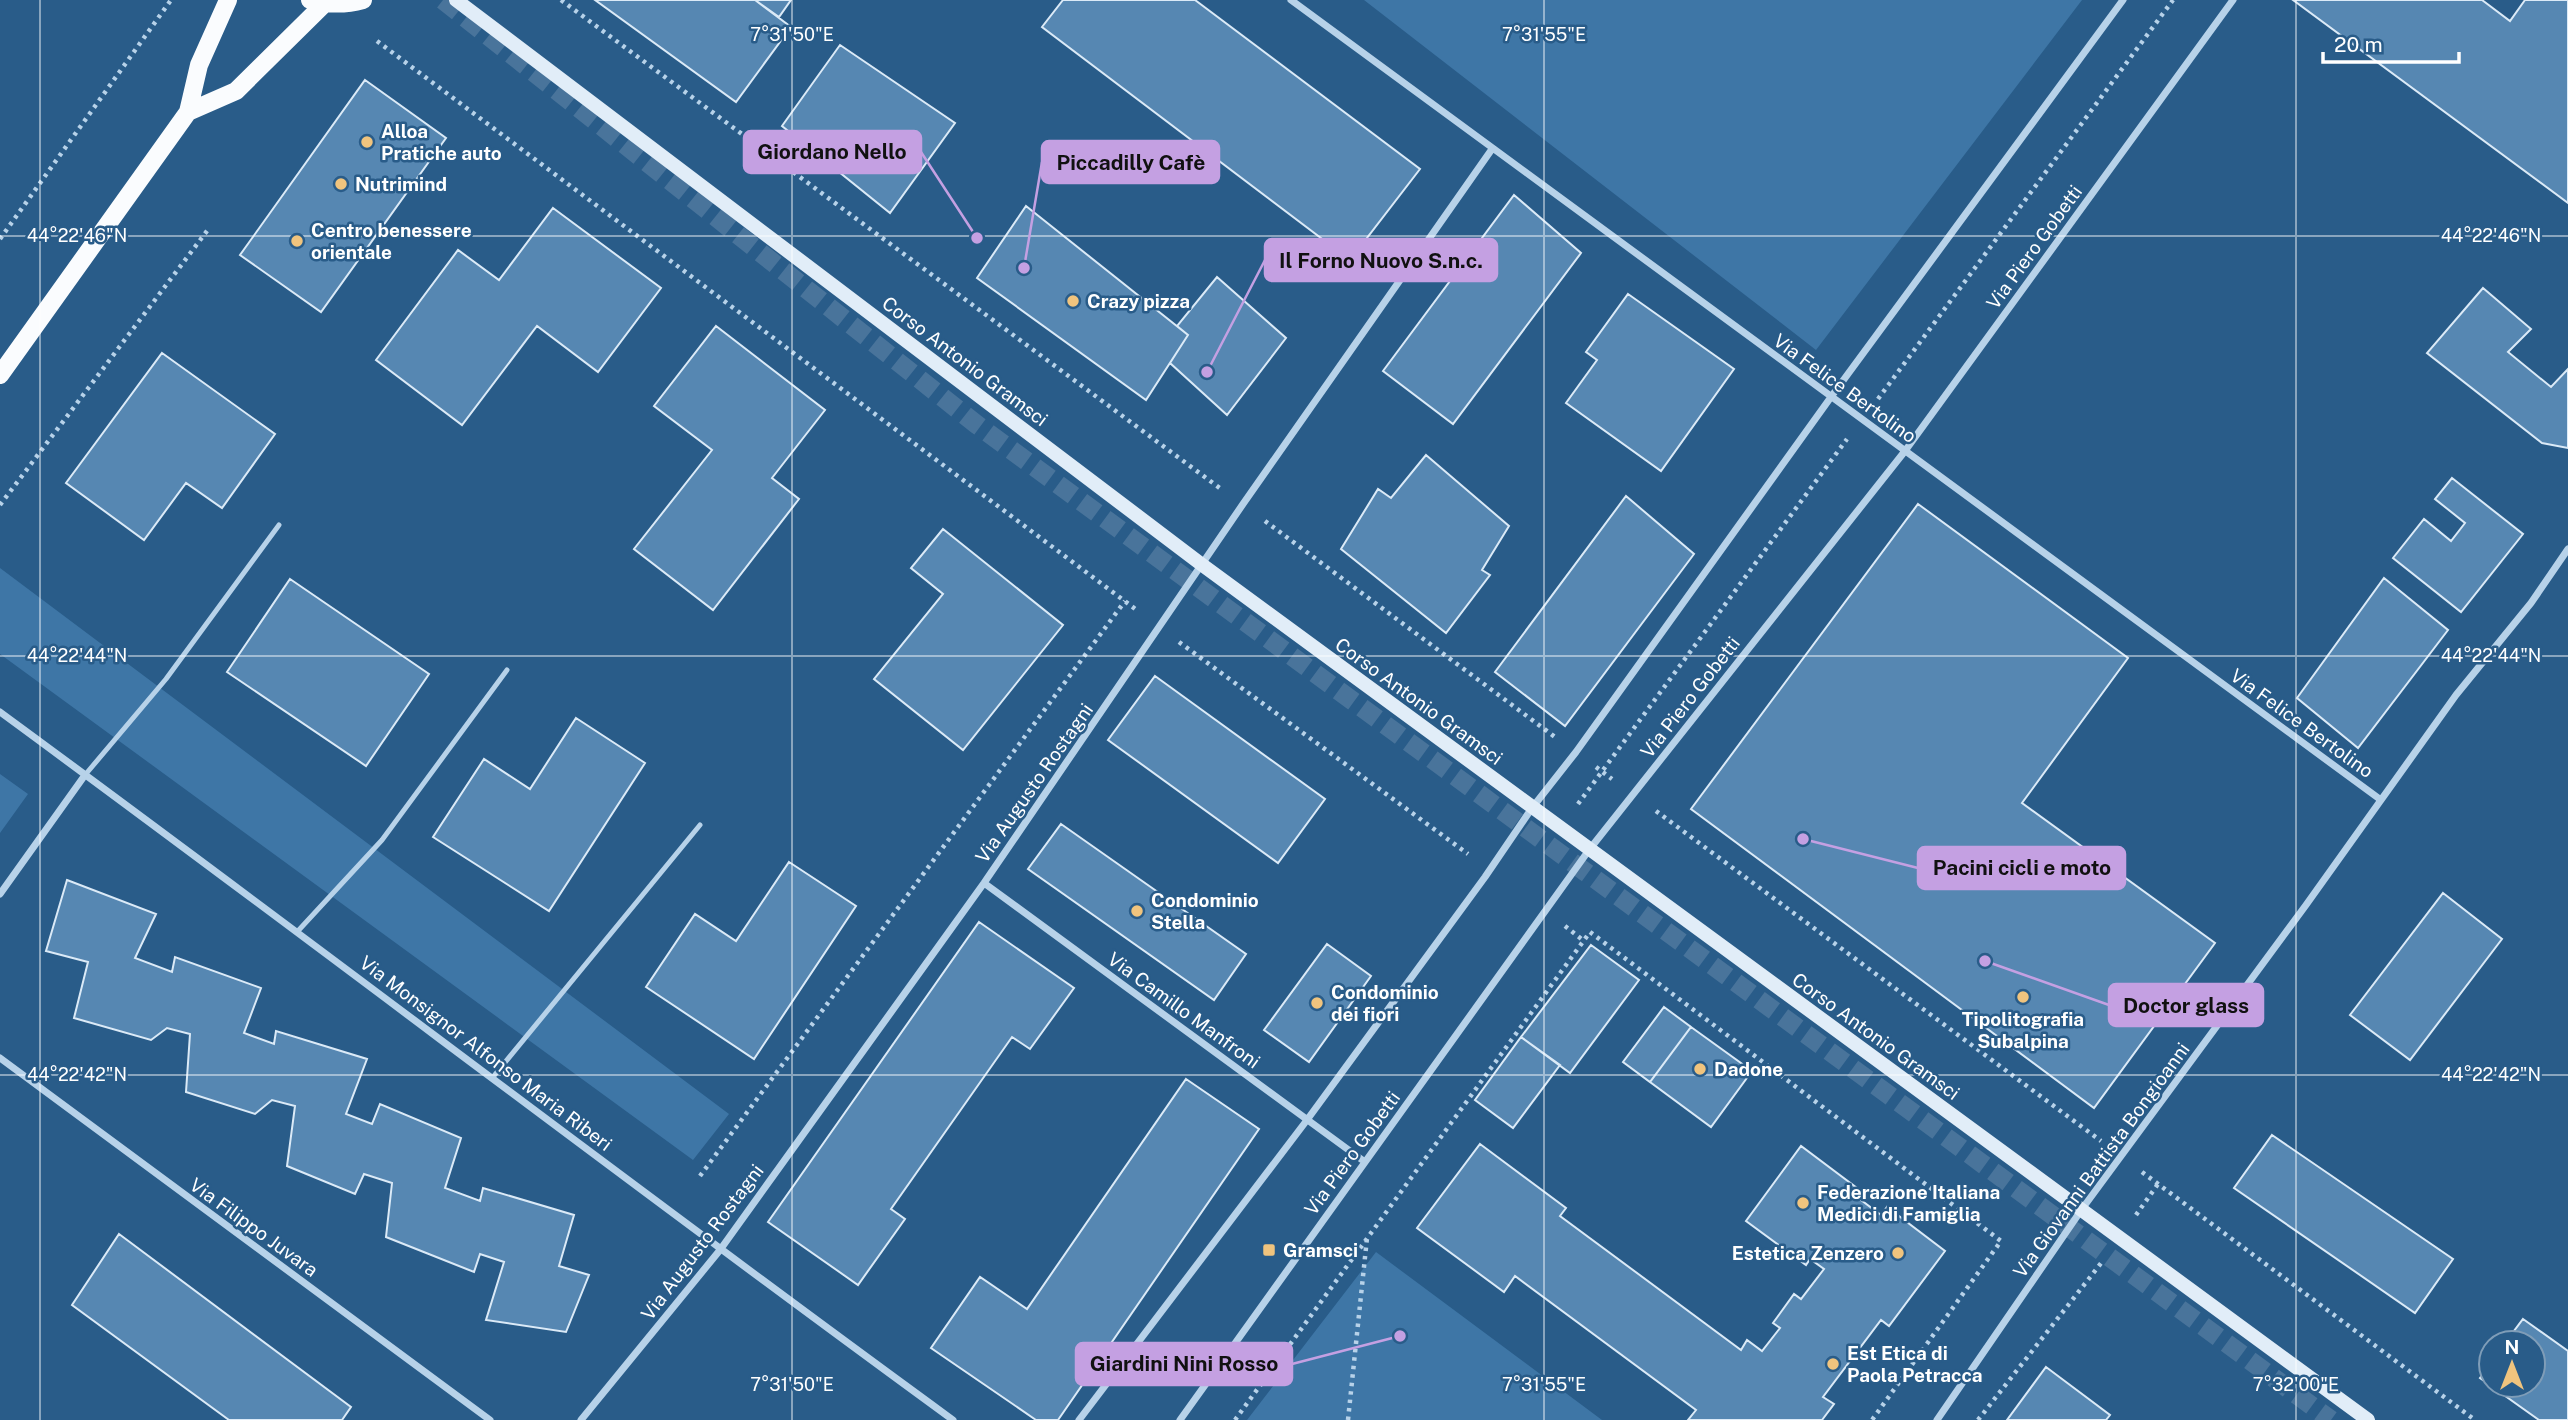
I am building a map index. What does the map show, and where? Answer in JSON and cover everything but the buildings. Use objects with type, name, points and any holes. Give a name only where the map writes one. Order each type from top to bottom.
[{"type":"main road","points":[[0,375],[188,112],[199,65],[228,0]]},
{"type":"main road","points":[[188,112],[236,91],[317,2],[349,4],[363,0]]},
{"type":"main road","name":"Corso Antonio Gramsci","points":[[456,0],[1201,564],[2368,1420]]},
{"type":"street","name":"Via Felice Bertolino","points":[[1292,0],[2381,800]]},
{"type":"street","points":[[1079,1420],[1307,1120],[1490,871],[1532,808],[1576,752],[1830,397],[2123,0]]},
{"type":"street","name":"Via Piero Gobetti","points":[[1180,1420],[1589,850],[1905,451],[2233,0]]},
{"type":"street","name":"Via Augusto Rostagni","points":[[581,1420],[720,1250],[984,883],[1201,564],[1492,149]]},
{"type":"street","name":"Via Giovanni Battista Bongioanni","points":[[1937,1420],[2082,1209],[2306,905],[2456,695],[2530,603],[2568,549]]},
{"type":"street","name":"Via Monsignor Alfonso Maria Riberi","points":[[0,712],[493,1077],[720,1250],[953,1420]]},
{"type":"street","points":[[0,894],[85,775]]},
{"type":"street","name":"Via Camillo Manfroni","points":[[984,883],[1365,1162]]},
{"type":"street","name":"Via Filippo Juvara","points":[[0,1058],[490,1420]]},
{"type":"lane","points":[[85,775],[166,679],[279,525]]},
{"type":"lane","points":[[297,932],[382,840],[507,670]]},
{"type":"lane","points":[[493,1077],[700,825]]},
{"type":"path","points":[[0,239],[172,0]]},
{"type":"path","points":[[561,0],[2475,1420]]},
{"type":"path","points":[[377,41],[1160,628],[1490,871]]},
{"type":"path","points":[[0,505],[210,227]]},
{"type":"path","points":[[700,1175],[1125,601]]},
{"type":"path","points":[[1545,911],[1584,941]]},
{"type":"path","points":[[1235,1420],[1590,932],[2001,1241],[1872,1420]]},
{"type":"path","points":[[1978,1420],[2121,1237],[2158,1184]]},
{"type":"path","points":[[1348,1420],[1367,1237]]},
{"type":"shaded area","points":[[1364,0],[2082,0],[1816,350]]},
{"type":"shaded area","points":[[0,568],[729,1114],[693,1160],[0,654]]},
{"type":"shaded area","points":[[0,774],[28,794],[0,833]]},
{"type":"shaded area","points":[[1376,1252],[1602,1420],[1247,1420]]},
{"type":"tunnel","points":[[443,0],[976,424],[2331,1420]]},
{"type":"place","name":"Alloa Pratiche auto","points":[[367,142]]},
{"type":"place","name":"Nutrimind","points":[[341,184]]},
{"type":"place","name":"Giordano Nello","points":[[977,238]]},
{"type":"place","name":"Centro benessere orientale","points":[[297,241]]},
{"type":"place","name":"Piccadilly Cafè","points":[[1024,268]]},
{"type":"place","name":"Crazy pizza","points":[[1073,301]]},
{"type":"place","name":"Il Forno Nuovo S.n.c.","points":[[1207,372]]},
{"type":"place","name":"Pacini cicli e moto","points":[[1803,839]]},
{"type":"place","name":"Condominio Stella","points":[[1137,911]]},
{"type":"place","name":"Doctor glass","points":[[1985,961]]},
{"type":"place","name":"Tipolitografia Subalpina","points":[[2023,997]]},
{"type":"place","name":"Condominio dei fiori","points":[[1317,1003]]},
{"type":"place","name":"Dadone","points":[[1700,1069]]},
{"type":"place","name":"Federazione Italiana Medici di Famiglia","points":[[1803,1203]]},
{"type":"place","name":"Gramsci","points":[[1269,1250]]},
{"type":"place","name":"Estetica Zenzero","points":[[1898,1253]]},
{"type":"place","name":"Giardini Nini Rosso","points":[[1400,1336]]},
{"type":"place","name":"Est Etica di Paola Petracca","points":[[1833,1364]]}]
